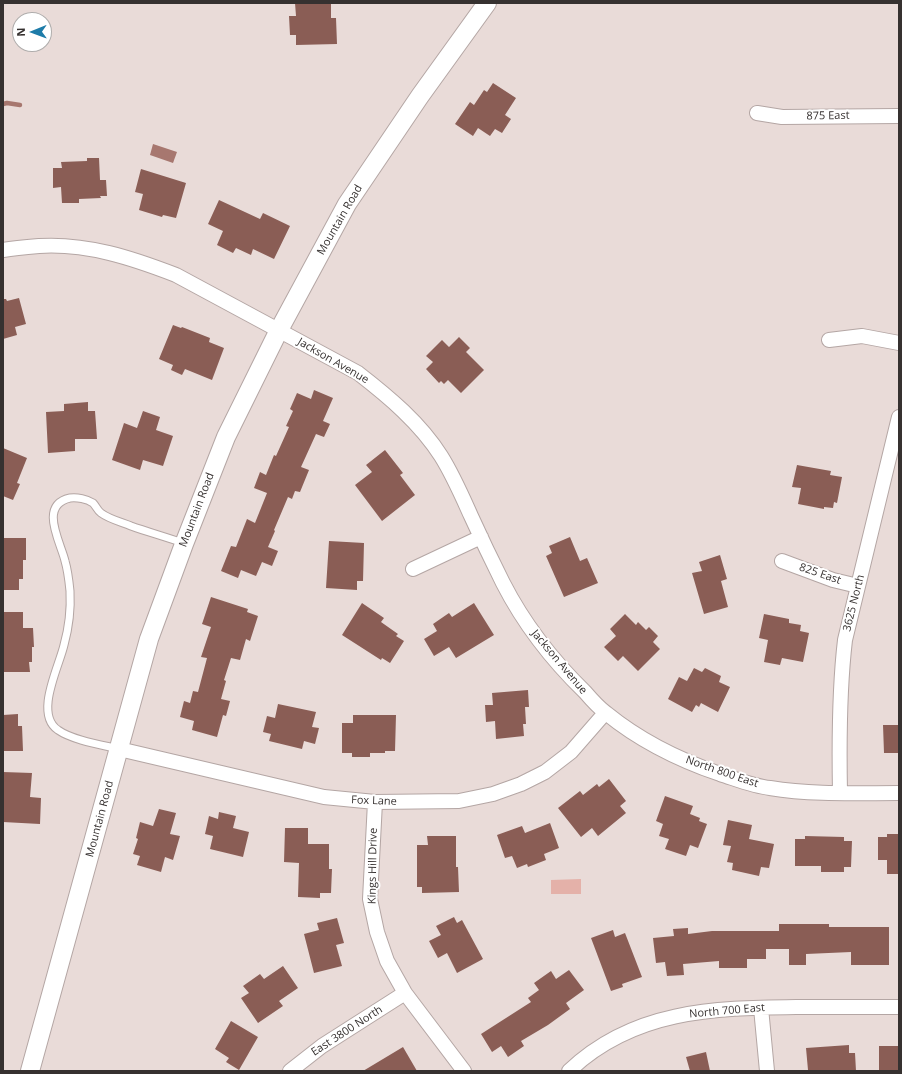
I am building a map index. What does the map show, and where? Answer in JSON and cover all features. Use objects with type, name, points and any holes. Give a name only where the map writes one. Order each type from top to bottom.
[{"type":"street","name":"Mountain Road","points":[[30,1071],[149,639],[226,437],[278,330],[347,204],[420,96],[487,3]]},
{"type":"street","name":"875 East","points":[[757,114],[782,117],[899,116]]},
{"type":"street","name":"Jackson Avenue","points":[[3,250],[41,246],[82,248],[112,253],[144,263],[176,275],[358,373],[382,391],[423,432],[441,456],[504,585],[528,625],[555,661],[604,712]]},
{"type":"street","points":[[829,340],[862,336],[899,342]]},
{"type":"street","name":"3625 North","points":[[840,793],[841,675],[845,640],[899,417]]},
{"type":"street","points":[[413,569],[481,537]]},
{"type":"street","name":"825 East","points":[[782,561],[833,580],[858,586]]},
{"type":"street","name":"North 800 East","points":[[604,712],[638,736],[666,751],[701,767],[737,780],[775,789],[802,793],[899,793]]},
{"type":"street","name":"Fox Lane","points":[[119,749],[324,797],[375,802],[459,801],[493,794],[521,784],[545,772],[571,752],[604,712]]},
{"type":"street","name":"Kings Hill Drive","points":[[375,802],[370,899],[387,961],[405,993],[464,1071]]},
{"type":"street","name":"East 3800 North","points":[[290,1071],[322,1046],[405,993]]},
{"type":"street","name":"North 700 East","points":[[569,1071],[582,1059],[606,1043],[634,1029],[671,1017],[707,1010],[899,1006]]},
{"type":"street","points":[[762,1008],[767,1071]]},
{"type":"lane","points":[[119,749],[66,735],[57,730],[50,723],[47,707],[64,647],[70,616],[69,579],[65,560],[54,528],[53,518],[56,508],[61,502],[69,498],[86,500],[94,504],[100,512],[117,521],[184,544]]},
{"type":"shaded area","points":[[153,144],[177,152],[173,163],[150,155]]},
{"type":"shaded area","points":[[581,879],[581,894],[551,894],[551,880]]},
{"type":"building","points":[[295,3],[331,3],[331,18],[336,18],[337,44],[296,45],[296,35],[290,35],[289,16],[296,16]]},
{"type":"building","points":[[493,83],[516,98],[505,115],[511,119],[502,133],[495,129],[490,136],[478,128],[473,136],[455,124],[470,102],[474,105],[484,90],[487,92]]},
{"type":"building","points":[[87,158],[99,158],[100,180],[106,180],[107,196],[100,196],[101,198],[79,199],[79,203],[62,203],[61,187],[53,188],[53,168],[62,168],[61,162],[87,161]]},
{"type":"building","points":[[141,169],[186,183],[176,218],[163,215],[162,217],[139,210],[143,194],[135,192]]},
{"type":"building","points":[[219,200],[260,219],[263,213],[290,226],[274,259],[253,249],[251,255],[236,248],[233,253],[217,245],[223,231],[208,224]]},
{"type":"building","points":[[19,298],[26,324],[15,327],[17,335],[3,339],[3,299],[6,299],[7,301]]},
{"type":"building","points":[[173,325],[210,338],[209,342],[224,348],[212,380],[185,369],[182,375],[171,370],[173,365],[159,359]]},
{"type":"building","points":[[459,337],[470,348],[466,352],[484,370],[461,393],[448,380],[444,384],[441,381],[439,383],[426,369],[433,362],[426,356],[442,340],[449,347]]},
{"type":"building","points":[[314,390],[333,398],[323,421],[330,424],[324,437],[316,434],[301,467],[309,470],[300,492],[295,491],[292,499],[288,497],[274,530],[275,531],[268,547],[278,551],[272,566],[262,562],[256,576],[241,570],[238,578],[221,571],[231,546],[236,547],[247,519],[255,523],[267,493],[254,488],[260,472],[266,475],[274,455],[276,456],[289,427],[286,426],[293,411],[290,409],[297,393],[311,399]]},
{"type":"building","points":[[88,402],[88,411],[95,411],[97,439],[75,439],[75,451],[48,453],[46,412],[64,411],[64,404]]},
{"type":"building","points":[[143,411],[160,417],[156,430],[173,436],[163,466],[143,460],[140,470],[112,460],[124,423],[137,428]]},
{"type":"building","points":[[3,448],[27,458],[17,483],[20,484],[13,500],[3,496]]},
{"type":"building","points":[[385,450],[403,473],[400,475],[415,495],[382,521],[355,485],[372,472],[366,465]]},
{"type":"building","points":[[797,465],[831,471],[830,475],[842,477],[837,503],[834,502],[833,508],[824,507],[824,509],[798,504],[801,488],[792,487]]},
{"type":"building","points":[[570,537],[580,561],[587,558],[598,583],[564,597],[546,556],[552,553],[549,546]]},
{"type":"building","points":[[3,538],[26,538],[26,560],[23,560],[23,579],[19,579],[19,590],[3,590]]},
{"type":"building","points":[[329,541],[364,543],[363,581],[357,581],[357,590],[326,588]]},
{"type":"building","points":[[720,555],[727,579],[721,581],[728,607],[704,614],[692,573],[702,571],[699,562]]},
{"type":"building","points":[[211,597],[248,609],[247,612],[258,616],[250,641],[246,639],[240,660],[231,658],[224,680],[226,681],[221,699],[230,701],[226,716],[223,715],[217,737],[192,730],[194,721],[180,717],[184,701],[190,703],[193,691],[198,692],[207,658],[201,657],[211,627],[202,624]]},
{"type":"building","points":[[362,603],[384,618],[381,622],[398,634],[396,636],[404,641],[390,663],[382,658],[381,660],[342,635]]},
{"type":"building","points":[[474,603],[494,635],[456,658],[449,647],[434,656],[424,639],[437,631],[433,624],[449,613],[452,617]]},
{"type":"building","points":[[3,612],[23,612],[23,628],[33,628],[34,647],[32,647],[32,662],[29,662],[30,672],[3,672]]},
{"type":"building","points":[[625,614],[636,625],[638,622],[646,630],[649,627],[658,636],[653,642],[660,649],[638,671],[623,656],[618,661],[604,647],[616,636],[610,629]]},
{"type":"building","points":[[764,614],[789,619],[789,623],[801,625],[800,631],[809,633],[803,662],[782,658],[780,665],[764,662],[768,640],[759,638]]},
{"type":"building","points":[[694,668],[702,672],[705,668],[721,676],[719,682],[730,687],[718,712],[701,703],[699,707],[696,705],[692,712],[668,699],[679,677],[687,681]]},
{"type":"building","points":[[528,690],[529,707],[525,707],[526,724],[523,724],[524,736],[496,739],[495,721],[486,722],[485,705],[493,705],[492,693]]},
{"type":"building","points":[[278,704],[316,712],[312,727],[319,728],[315,744],[304,741],[302,749],[269,741],[271,734],[263,732],[267,716],[275,718]]},
{"type":"building","points":[[18,714],[18,726],[22,726],[23,751],[3,751],[3,715]]},
{"type":"building","points":[[353,715],[396,715],[395,751],[370,753],[370,757],[352,757],[352,753],[342,753],[342,723],[353,723]]},
{"type":"building","points":[[883,725],[899,725],[899,753],[884,753]]},
{"type":"building","points":[[3,772],[32,773],[30,797],[41,798],[40,824],[3,822]]},
{"type":"building","points":[[609,779],[626,801],[620,806],[626,813],[598,836],[592,828],[581,837],[558,808],[580,791],[583,795],[597,784],[599,787]]},
{"type":"building","points":[[665,796],[693,806],[690,814],[700,818],[699,821],[707,824],[698,848],[690,845],[686,856],[665,849],[669,839],[659,836],[663,824],[656,821]]},
{"type":"building","points":[[159,809],[176,813],[170,834],[180,836],[173,860],[165,857],[161,872],[137,865],[140,856],[133,854],[138,839],[136,838],[140,822],[153,826]]},
{"type":"building","points":[[219,812],[236,816],[233,828],[249,832],[243,857],[210,849],[213,836],[205,834],[209,816],[218,819]]},
{"type":"building","points":[[728,820],[752,825],[749,839],[774,844],[769,868],[761,867],[759,876],[732,870],[733,863],[727,862],[731,846],[723,845]]},
{"type":"building","points":[[550,823],[559,848],[544,854],[546,860],[528,867],[527,864],[517,868],[512,856],[505,858],[497,835],[522,826],[525,833]]},
{"type":"building","points":[[285,828],[308,828],[308,844],[329,844],[329,869],[332,869],[331,893],[320,893],[320,898],[298,897],[299,863],[284,862]]},
{"type":"building","points":[[887,834],[899,834],[899,874],[887,874],[887,860],[878,860],[878,837],[887,837]]},
{"type":"building","points":[[427,836],[456,836],[456,867],[458,867],[459,892],[422,893],[422,887],[417,887],[417,845],[428,845]]},
{"type":"building","points":[[805,836],[844,837],[844,841],[852,841],[851,867],[844,867],[844,872],[821,872],[821,866],[795,866],[795,839],[805,839]]},
{"type":"building","points":[[454,917],[457,923],[462,920],[483,959],[457,973],[447,953],[438,958],[429,941],[441,935],[436,926]]},
{"type":"building","points":[[337,918],[344,943],[336,945],[342,966],[314,973],[304,934],[319,930],[317,923]]},
{"type":"building","points":[[779,924],[829,924],[829,927],[889,927],[889,965],[851,965],[851,952],[806,954],[806,965],[789,965],[789,949],[766,949],[766,959],[747,959],[747,968],[719,968],[719,961],[683,964],[684,975],[667,976],[665,962],[656,963],[653,938],[674,936],[673,929],[688,928],[688,934],[712,931],[779,931]]},
{"type":"building","points":[[613,930],[615,937],[625,933],[642,977],[622,984],[623,987],[611,991],[591,938]]},
{"type":"building","points":[[283,966],[298,988],[279,1001],[283,1006],[258,1023],[241,998],[249,993],[243,986],[260,974],[264,979]]},
{"type":"building","points":[[569,970],[584,990],[566,1003],[570,1009],[548,1025],[521,1041],[524,1046],[508,1057],[501,1046],[492,1052],[481,1034],[531,1002],[528,998],[539,990],[534,983],[551,971],[556,979]]},
{"type":"building","points":[[231,1021],[258,1037],[239,1070],[226,1062],[229,1058],[215,1049]]},
{"type":"building","points":[[849,1045],[849,1053],[855,1053],[856,1071],[808,1070],[806,1048]]},
{"type":"building","points":[[879,1046],[899,1046],[899,1071],[879,1071]]},
{"type":"building","points":[[403,1047],[417,1071],[363,1071]]},
{"type":"building","points":[[706,1052],[710,1071],[690,1071],[686,1057]]},
{"type":"waterway","points":[[3,104],[7,103],[20,105]]}]
